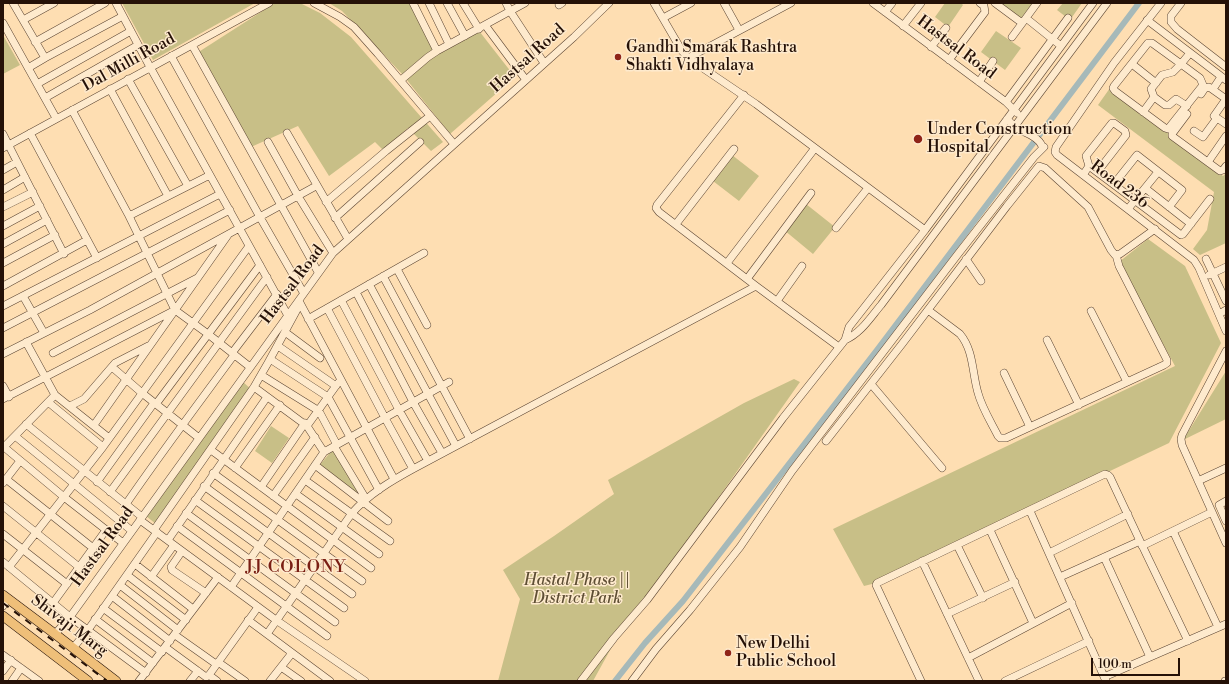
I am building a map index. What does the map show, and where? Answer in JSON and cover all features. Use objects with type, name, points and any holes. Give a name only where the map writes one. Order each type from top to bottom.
[{"type":"main road","name":"Shivaji Marg","points":[[4,600],[55,634],[116,681]]},
{"type":"main road","name":"Shivaji Marg","points":[[3,616],[88,681]]},
{"type":"street","points":[[13,3],[45,58]]},
{"type":"street","points":[[23,20],[54,3]]},
{"type":"street","points":[[35,42],[105,3]]},
{"type":"street","points":[[116,3],[220,194],[288,314]]},
{"type":"street","name":"Dal Milli Road","points":[[6,146],[269,3]]},
{"type":"street","points":[[314,3],[340,16],[354,27],[401,80],[454,144]]},
{"type":"street","points":[[413,3],[437,51]]},
{"type":"street","points":[[428,3],[450,44]]},
{"type":"street","points":[[447,3],[465,36]]},
{"type":"street","points":[[463,3],[526,80]]},
{"type":"street","points":[[506,3],[544,63]]},
{"type":"street","points":[[401,80],[437,51],[524,3]]},
{"type":"street","name":"Hastsal Road","points":[[55,634],[70,617],[288,314],[299,302],[303,292],[333,253],[526,80],[609,3]]},
{"type":"street","points":[[655,3],[682,51],[688,58],[744,95],[925,230]]},
{"type":"street","points":[[663,18],[691,3]]},
{"type":"street","points":[[724,3],[739,30]]},
{"type":"street","points":[[688,58],[791,3]]},
{"type":"street","name":"Hastsal Road","points":[[873,3],[1006,102],[1022,117]]},
{"type":"street","points":[[885,12],[892,3]]},
{"type":"street","points":[[903,26],[921,3]]},
{"type":"street","points":[[949,60],[985,12],[986,9],[980,3]]},
{"type":"street","points":[[995,3],[1061,46]]},
{"type":"street","points":[[1012,37],[1037,3]]},
{"type":"street","points":[[582,681],[614,638],[647,600],[783,418],[845,340],[849,327],[925,230],[1093,3]]},
{"type":"street","points":[[845,340],[853,336],[861,329],[881,305],[1107,3]]},
{"type":"street","points":[[1055,154],[1055,148],[1114,63],[1160,3]]},
{"type":"street","points":[[1181,3],[1170,16],[1171,22],[1177,29],[1226,67]]},
{"type":"street","points":[[28,68],[123,16]]},
{"type":"street","points":[[1006,102],[1068,18]]},
{"type":"street","points":[[1147,20],[1224,79],[1213,89]]},
{"type":"street","points":[[3,22],[56,118]]},
{"type":"street","points":[[932,47],[946,28]]},
{"type":"street","points":[[37,84],[131,31]]},
{"type":"street","points":[[1152,43],[1200,78],[1203,83],[1203,85],[1168,129],[1143,112],[1114,89],[1114,86],[1132,64],[1147,44],[1152,43]]},
{"type":"street","points":[[45,98],[138,45]]},
{"type":"street","points":[[192,45],[318,272]]},
{"type":"street","points":[[1187,106],[1176,98],[1169,105],[1165,105],[1154,97],[1151,89],[1162,75],[1173,72],[1190,53]]},
{"type":"street","points":[[171,56],[303,292]]},
{"type":"street","points":[[978,82],[993,61]]},
{"type":"street","points":[[1132,64],[1156,83]]},
{"type":"street","points":[[128,79],[188,186]]},
{"type":"street","points":[[1226,124],[1214,114],[1226,99],[1213,89],[1207,87],[1172,134],[1174,138],[1222,171],[1226,166]]},
{"type":"street","points":[[110,89],[168,196]]},
{"type":"street","points":[[744,95],[656,208],[659,212],[756,286],[840,346]]},
{"type":"street","points":[[1143,112],[1154,97]]},
{"type":"street","points":[[72,110],[129,216],[156,274],[175,310],[193,322],[250,367]]},
{"type":"street","points":[[326,202],[430,116]]},
{"type":"street","points":[[1194,131],[1203,137],[1217,118]]},
{"type":"street","points":[[1007,120],[1016,126]]},
{"type":"street","points":[[1098,171],[1126,135],[1125,131],[1116,124],[1112,123],[1086,156],[1090,166],[1179,234],[1183,234],[1210,199]]},
{"type":"street","name":"Road 236","points":[[1016,126],[1155,229],[1194,260],[1203,277],[1226,331]]},
{"type":"street","points":[[30,133],[97,258]]},
{"type":"street","points":[[287,133],[316,186],[348,239]]},
{"type":"street","points":[[3,134],[6,146],[18,162],[64,254]]},
{"type":"street","points":[[1208,162],[1226,136]]},
{"type":"street","points":[[268,142],[298,196],[333,253]]},
{"type":"street","points":[[335,218],[420,142]]},
{"type":"street","points":[[632,681],[656,649],[690,610],[740,547],[792,471],[1034,157],[1040,145]]},
{"type":"street","points":[[727,263],[816,148]]},
{"type":"street","points":[[676,224],[734,149]]},
{"type":"street","points":[[1114,184],[1137,155],[1182,190],[1169,207]]},
{"type":"street","points":[[3,170],[18,162]]},
{"type":"street","points":[[826,441],[1011,200],[1038,167],[1041,166],[1088,207],[1111,250],[1116,255],[1120,269],[1167,361],[1164,365],[1002,439],[999,437],[977,392],[969,349],[966,343],[960,334],[928,310]]},
{"type":"street","points":[[1083,175],[1090,166]]},
{"type":"street","points":[[1128,209],[1158,172]]},
{"type":"street","points":[[129,216],[210,175]]},
{"type":"street","points":[[3,190],[25,177]]},
{"type":"street","points":[[3,354],[90,310],[316,186]]},
{"type":"street","points":[[836,228],[868,188]]},
{"type":"street","points":[[1145,188],[1190,224]]},
{"type":"street","points":[[3,208],[33,192]]},
{"type":"street","points":[[747,279],[811,193]]},
{"type":"street","points":[[3,306],[220,194]]},
{"type":"street","points":[[3,226],[40,206]]},
{"type":"street","points":[[3,328],[230,210]]},
{"type":"street","points":[[3,244],[47,220]]},
{"type":"street","points":[[1116,255],[1155,229]]},
{"type":"street","points":[[94,426],[229,234]]},
{"type":"street","points":[[3,263],[55,235]]},
{"type":"street","points":[[3,286],[64,254],[87,240]]},
{"type":"street","points":[[146,673],[70,617],[6,564],[22,550],[103,447],[249,246]]},
{"type":"street","points":[[308,319],[424,253]]},
{"type":"street","points":[[966,259],[981,281]]},
{"type":"street","points":[[1206,260],[1226,301]]},
{"type":"street","points":[[97,482],[155,403],[260,266]]},
{"type":"street","points":[[777,301],[802,266]]},
{"type":"street","points":[[1203,277],[1226,267]]},
{"type":"street","points":[[397,268],[427,325]]},
{"type":"street","points":[[383,276],[470,439]]},
{"type":"street","points":[[53,353],[199,277]]},
{"type":"street","points":[[110,492],[267,277]]},
{"type":"street","points":[[369,284],[456,446]]},
{"type":"street","points":[[266,634],[352,513],[364,500],[394,479],[756,286]]},
{"type":"street","points":[[356,292],[413,402],[442,453]]},
{"type":"street","points":[[126,504],[277,294]]},
{"type":"street","points":[[23,296],[44,333]]},
{"type":"street","points":[[341,300],[399,410],[428,461]]},
{"type":"street","points":[[299,302],[394,479]]},
{"type":"street","points":[[73,648],[88,630],[135,564],[210,450],[254,387],[278,346],[299,302]]},
{"type":"street","points":[[327,308],[413,469]]},
{"type":"street","points":[[3,386],[6,398],[175,310]]},
{"type":"street","points":[[1219,314],[1226,310]]},
{"type":"street","points":[[1092,311],[1127,382]]},
{"type":"street","points":[[285,332],[320,358]]},
{"type":"street","points":[[1047,340],[1079,405]]},
{"type":"street","points":[[26,342],[55,394],[109,438]]},
{"type":"street","points":[[70,406],[84,399],[118,361],[150,345]]},
{"type":"street","points":[[278,346],[336,386]]},
{"type":"street","points":[[1226,351],[1181,437],[1182,445],[1226,543]]},
{"type":"street","points":[[270,359],[328,397],[379,490]]},
{"type":"street","points":[[112,366],[126,380],[199,438]]},
{"type":"street","points":[[1004,373],[1030,427]]},
{"type":"street","points":[[261,375],[318,411],[364,500]]},
{"type":"street","points":[[261,487],[340,379]]},
{"type":"street","points":[[231,587],[324,452],[449,382]]},
{"type":"street","points":[[871,384],[942,468]]},
{"type":"street","points":[[254,387],[306,424],[324,452]]},
{"type":"street","points":[[55,394],[3,448],[123,543]]},
{"type":"street","points":[[168,540],[176,526],[267,397]]},
{"type":"street","points":[[48,402],[103,447]]},
{"type":"street","points":[[235,468],[280,405]]},
{"type":"street","points":[[26,424],[126,504],[174,545],[276,620],[365,681]]},
{"type":"street","points":[[15,436],[132,531]]},
{"type":"street","points":[[273,496],[315,437]]},
{"type":"street","points":[[210,450],[371,568]]},
{"type":"street","points":[[20,461],[5,481],[93,548]]},
{"type":"street","points":[[315,465],[364,500],[388,521]]},
{"type":"street","points":[[1198,481],[1226,468]]},
{"type":"street","points":[[213,473],[362,581]]},
{"type":"street","points":[[920,681],[876,584],[1107,474],[1110,477],[1188,640]]},
{"type":"street","points":[[305,480],[390,541]]},
{"type":"street","points":[[204,486],[352,594]]},
{"type":"street","points":[[296,494],[343,526],[379,554]]},
{"type":"street","points":[[195,500],[344,608]]},
{"type":"street","points":[[1226,502],[1219,505],[1226,521]]},
{"type":"street","points":[[3,506],[79,567]]},
{"type":"street","points":[[1030,511],[1105,679],[1150,657],[1226,624]]},
{"type":"street","points":[[1060,577],[1173,531],[1212,512]]},
{"type":"street","points":[[186,513],[335,622]]},
{"type":"street","points":[[1049,554],[1128,514]]},
{"type":"street","points":[[176,526],[327,636]]},
{"type":"street","points":[[53,603],[106,530]]},
{"type":"street","points":[[990,530],[1033,623]]},
{"type":"street","points":[[1173,531],[1218,627]]},
{"type":"street","name":"Hastsal Road","points":[[3,534],[67,584]]},
{"type":"street","points":[[152,577],[174,545]]},
{"type":"street","points":[[957,545],[983,598]]},
{"type":"street","points":[[182,551],[171,567],[172,570],[206,593]]},
{"type":"street","points":[[1104,558],[1150,657]]},
{"type":"street","points":[[922,561],[978,681]]},
{"type":"street","points":[[135,564],[193,609]]},
{"type":"street","points":[[127,575],[186,620]]},
{"type":"street","points":[[139,681],[218,577]]},
{"type":"street","points":[[947,614],[1014,582]]},
{"type":"street","points":[[120,585],[176,632],[217,663],[245,681]]},
{"type":"street","points":[[112,596],[166,647]]},
{"type":"street","points":[[968,658],[1072,603]]},
{"type":"street","points":[[209,675],[258,607]]},
{"type":"street","points":[[103,608],[166,647],[206,676],[209,675],[217,681]]},
{"type":"street","points":[[95,619],[153,663]]},
{"type":"street","points":[[248,620],[330,681]]},
{"type":"street","points":[[1005,681],[1089,641]]},
{"type":"street","points":[[271,681],[292,653]]},
{"type":"street","points":[[3,655],[38,681]]},
{"type":"street","points":[[3,671],[11,660]]},
{"type":"street","points":[[282,667],[301,681]]},
{"type":"street","points":[[12,681],[21,668]]},
{"type":"street","points":[[191,681],[198,670]]},
{"type":"green space","points":[[122,3],[255,3],[153,60]]},
{"type":"green space","points":[[275,3],[300,3],[320,13],[351,37],[443,142],[431,151],[408,128],[383,150],[375,142],[329,176],[298,126],[251,147],[197,53]]},
{"type":"green space","points":[[329,3],[410,3],[437,49],[476,27],[515,77],[450,134],[403,75],[342,11]]},
{"type":"green space","points":[[945,3],[961,3],[963,5],[948,27],[935,17]]},
{"type":"green space","points":[[991,3],[1033,3],[1017,23]]},
{"type":"green space","points":[[1063,3],[1082,3],[1070,20],[1057,10]]},
{"type":"green space","points":[[996,31],[1021,48],[1005,70],[981,52]]},
{"type":"green space","points":[[3,35],[20,65],[3,74]]},
{"type":"green space","points":[[1110,88],[1223,176],[1226,173],[1226,243],[1200,255],[1193,249],[1207,230],[1214,192],[1098,105]]},
{"type":"green space","points":[[732,155],[759,176],[739,201],[713,181]]},
{"type":"green space","points":[[806,204],[835,227],[813,254],[784,230]]},
{"type":"green space","points":[[1148,239],[1185,266],[1221,343],[1169,443],[872,584],[864,586],[833,529],[1175,366],[1119,262]]},
{"type":"green space","points":[[1226,371],[1226,419],[1183,440]]},
{"type":"green space","name":"Hastal Phase || District Park","points":[[794,379],[800,382],[661,579],[630,614],[593,681],[498,681],[520,599],[503,570],[614,494],[608,480],[744,403]]},
{"type":"green space","points":[[243,382],[252,390],[156,524],[146,516]]},
{"type":"green space","points":[[271,426],[289,438],[272,463],[255,451]]},
{"type":"green space","points":[[333,449],[359,494],[319,466]]},
{"type":"waterway","points":[[615,681],[645,643],[683,601],[877,350],[1139,3]]},
{"type":"railway","points":[[3,603],[107,681]]},
{"type":"place","name":"Gandhi Smarak Rashtra Shakti Vidhyalaya","points":[[618,57]]},
{"type":"place","name":"Under Construction Hospital","points":[[918,139]]},
{"type":"place","name":"New Delhi Public School","points":[[728,653]]},
{"type":"district","name":"JJ COLONY","points":[[296,568]]}]
